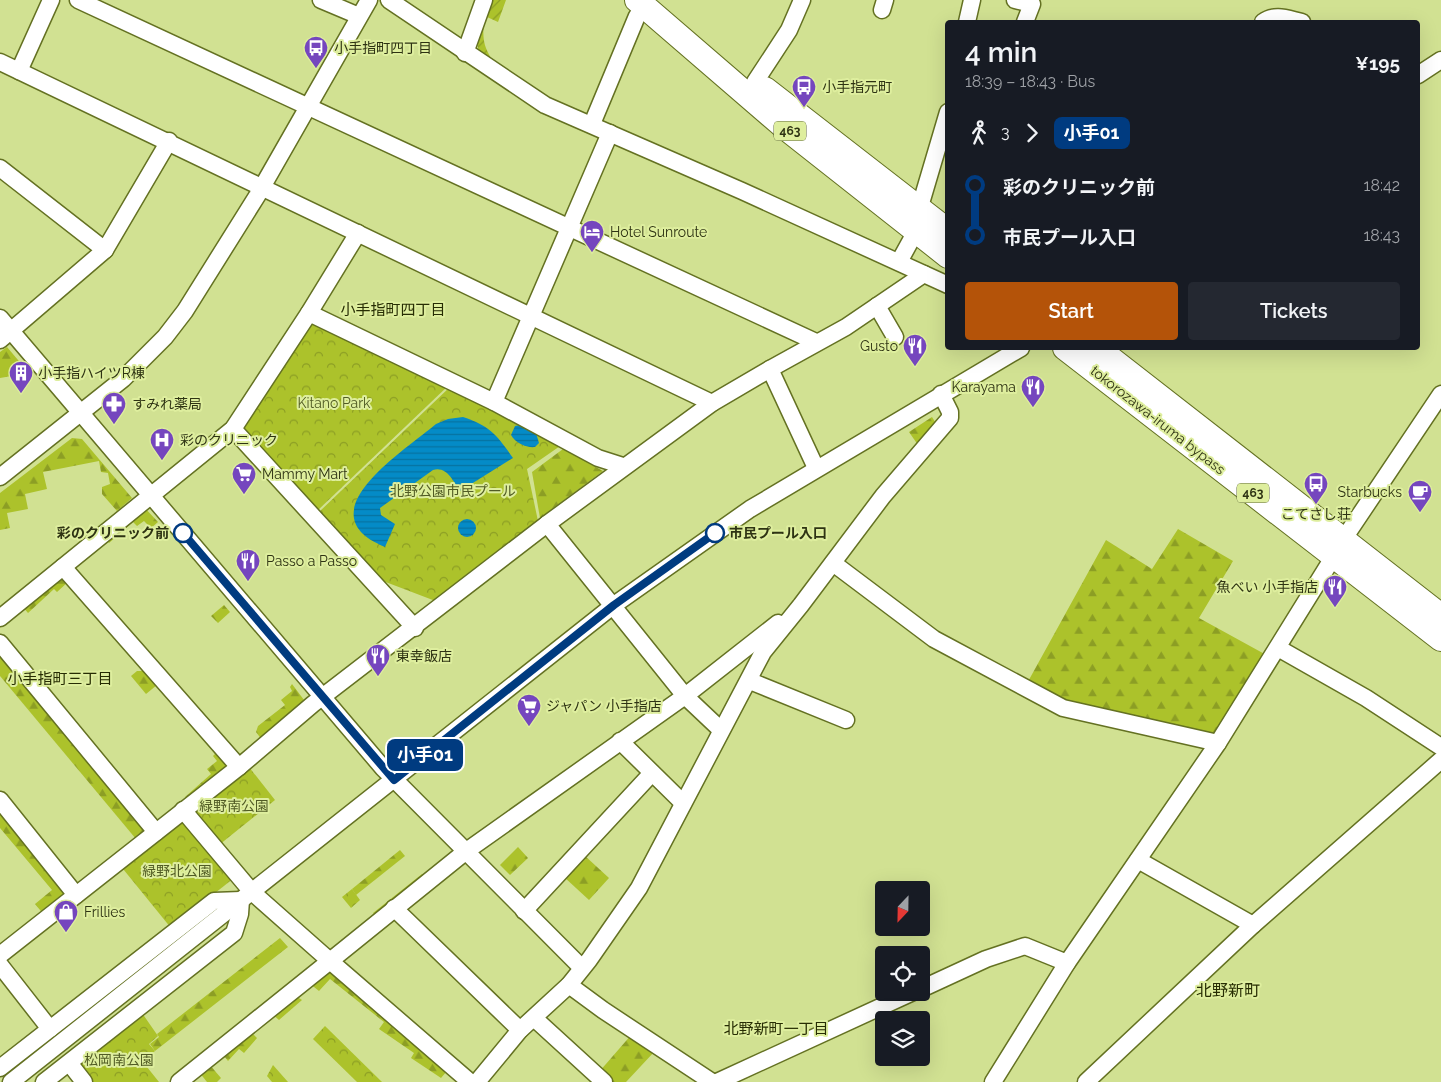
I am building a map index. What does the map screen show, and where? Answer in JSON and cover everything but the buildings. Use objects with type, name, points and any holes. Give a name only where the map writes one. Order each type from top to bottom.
[{"type":"highway","name":"463","points":[[661,0],[917,220],[945,253]]},
{"type":"highway","name":"463","points":[[637,8],[782,125],[917,220],[945,230]]},
{"type":"highway","name":"tokorozawa-iruma bypass","points":[[1068,350],[1339,548],[1441,616]]},
{"type":"highway","name":"tokorozawa-iruma bypass","points":[[1099,350],[1339,548],[1441,639]]},
{"type":"street","points":[[19,71],[51,0]]},
{"type":"street","points":[[78,0],[816,342]]},
{"type":"street","points":[[321,0],[359,16]]},
{"type":"street","points":[[0,477],[123,379],[165,337],[208,278],[369,0]]},
{"type":"street","points":[[389,0],[545,106],[592,124],[945,284]]},
{"type":"street","points":[[465,53],[484,0]]},
{"type":"street","points":[[755,82],[789,30],[802,0]]},
{"type":"street","points":[[967,20],[972,0]]},
{"type":"street","points":[[1015,0],[1032,4],[1025,20]]},
{"type":"street","points":[[592,124],[637,8]]},
{"type":"street","points":[[1266,20],[1280,16],[1295,20]]},
{"type":"street","points":[[1420,74],[1441,60]]},
{"type":"street","points":[[0,62],[169,141],[712,403]]},
{"type":"street","points":[[494,402],[610,133]]},
{"type":"street","points":[[899,262],[917,220],[945,137]]},
{"type":"street","points":[[5,335],[106,250],[169,141]]},
{"type":"street","points":[[0,168],[106,250]]},
{"type":"street","points":[[0,618],[233,429],[309,313],[358,233]]},
{"type":"street","points":[[0,955],[239,767],[323,697],[623,466],[712,403],[816,342],[846,327],[924,274]]},
{"type":"street","points":[[876,306],[896,337]]},
{"type":"street","points":[[309,313],[494,402],[598,458],[623,466]]},
{"type":"street","points":[[0,318],[5,335],[81,413],[394,780],[582,968]]},
{"type":"street","points":[[12,1082],[614,605],[691,549],[816,468],[1018,350]]},
{"type":"street","points":[[770,369],[816,468]]},
{"type":"street","points":[[477,1082],[520,1030],[569,985],[639,888],[720,730],[750,681],[764,652],[802,605],[883,496],[950,418],[950,412],[941,394]]},
{"type":"street","points":[[993,1082],[1067,963],[1218,743],[1339,548],[1441,394]]},
{"type":"street","points":[[233,429],[415,628]]},
{"type":"street","points":[[547,524],[614,605],[685,696],[720,730]]},
{"type":"street","points":[[833,563],[934,639],[1063,708],[1218,743]]},
{"type":"street","points":[[63,567],[239,767]]},
{"type":"street","points":[[187,1079],[394,908],[465,852],[685,696],[802,605]]},
{"type":"street","points":[[0,643],[156,832]]},
{"type":"street","points":[[1278,648],[1366,698],[1441,747]]},
{"type":"street","points":[[750,681],[846,720]]},
{"type":"street","points":[[620,741],[683,804]]},
{"type":"street","points":[[1086,1082],[1253,925],[1441,760]]},
{"type":"street","points":[[524,911],[652,773]]},
{"type":"street","points":[[0,800],[76,895]]},
{"type":"street","points":[[183,810],[246,896],[330,961],[470,1082]]},
{"type":"street","points":[[1138,860],[1253,925]]},
{"type":"street","points":[[0,1068],[214,901],[246,896]]},
{"type":"street","points":[[44,1082],[70,1064],[234,933],[246,896]]},
{"type":"street","points":[[394,908],[520,1030]]},
{"type":"street","points":[[930,985],[986,959],[1025,946],[1067,963]]},
{"type":"street","points":[[0,965],[50,1029]]},
{"type":"street","points":[[569,985],[603,1010],[712,1082]]},
{"type":"street","points":[[717,1082],[893,1001]]},
{"type":"street","points":[[534,1018],[604,1082]]},
{"type":"street","points":[[70,1064],[84,1082]]},
{"type":"green space","points":[[488,0],[506,0],[498,22],[487,17],[484,19],[483,34],[485,44],[489,55],[497,67],[479,54],[476,35]]},
{"type":"green space","name":"Kitano Park","points":[[309,315],[449,385],[316,512],[237,428]]},
{"type":"green space","points":[[7,347],[29,373],[0,378],[0,352]]},
{"type":"green space","name":"北野公園市民プール","points":[[451,386],[563,444],[527,469],[538,521],[438,602],[383,581],[319,512]]},
{"type":"green space","points":[[932,417],[937,425],[918,445],[909,432]]},
{"type":"green space","points":[[72,438],[82,439],[132,498],[117,511],[102,494],[102,487],[110,484],[108,473],[101,472],[99,461],[43,472],[47,489],[25,494],[28,509],[7,513],[10,528],[0,530],[0,493]]},
{"type":"green space","points":[[563,449],[603,471],[540,518],[532,472]]},
{"type":"green space","points":[[143,506],[158,522],[151,528],[144,521],[137,526],[133,522],[109,543],[106,539]]},
{"type":"green space","points":[[1178,529],[1233,561],[1199,618],[1270,657],[1217,739],[1063,708],[1025,687],[1106,540],[1152,569]]},
{"type":"green space","points":[[59,573],[68,582],[57,592],[54,589],[28,613],[22,606]]},
{"type":"green space","points":[[224,605],[230,612],[218,623],[211,616]]},
{"type":"green space","points":[[0,654],[147,830],[136,839],[0,676]]},
{"type":"green space","points":[[137,671],[145,671],[157,685],[146,694],[131,676]]},
{"type":"green space","points":[[292,684],[307,704],[262,740],[256,732],[258,726],[285,705],[281,700],[292,691],[290,687]]},
{"type":"green space","points":[[160,688],[225,764],[225,770],[188,801],[185,797],[211,774],[207,769],[217,761],[213,756],[215,754]]},
{"type":"green space","name":"緑野南公園","points":[[249,767],[275,800],[219,845],[192,812]]},
{"type":"green space","points":[[0,812],[70,896],[45,916],[35,904],[52,890],[0,828]]},
{"type":"green space","name":"緑野北公園","points":[[182,814],[234,878],[171,928],[119,864]]},
{"type":"green space","points":[[518,847],[528,858],[510,875],[500,865]]},
{"type":"green space","points":[[400,850],[405,856],[356,895],[352,889]]},
{"type":"green space","points":[[584,855],[609,878],[589,900],[564,877]]},
{"type":"green space","points":[[422,874],[426,878],[376,917],[373,913]]},
{"type":"green space","points":[[352,889],[360,900],[351,908],[342,897]]},
{"type":"green space","points":[[280,938],[288,947],[155,1051],[150,1044],[159,1037],[157,1034]]},
{"type":"green space","points":[[328,967],[447,1071],[441,1078],[411,1058],[414,1053],[379,1029],[384,1022],[330,979],[319,991],[309,983]]},
{"type":"green space","points":[[294,995],[302,1000],[279,1020],[272,1014]]},
{"type":"green space","name":"松岡南公園","points":[[142,1013],[158,1036],[149,1044],[155,1051],[143,1062],[159,1082],[89,1082],[76,1065]]},
{"type":"green space","points":[[325,1026],[382,1082],[357,1082],[313,1039]]},
{"type":"green space","points":[[249,1030],[257,1038],[244,1053],[239,1049],[228,1061],[221,1052]]},
{"type":"green space","points":[[632,1034],[655,1051],[626,1082],[611,1082],[599,1072]]},
{"type":"green space","points":[[209,1064],[221,1078],[217,1082],[207,1082],[199,1072]]},
{"type":"green space","points":[[273,1065],[288,1082],[272,1082],[267,1076]]},
{"type":"water","points":[[463,417],[480,424],[492,432],[513,458],[460,491],[446,472],[438,469],[433,470],[380,508],[381,515],[395,524],[385,547],[362,533],[354,518],[357,501],[368,483],[384,466],[436,424],[448,419]]},
{"type":"water","points":[[520,425],[536,433],[539,443],[535,447],[528,447],[513,438],[511,435],[515,426]]},
{"type":"water","points":[[463,519],[471,519],[476,524],[474,535],[463,537],[458,532],[458,524]]},
{"type":"bus line","name":"小手01","points":[[183,533],[394,780],[614,605],[715,533]]},
{"type":"place","name":"小手指町四丁目","points":[[316,69]]},
{"type":"place","name":"小手指元町","points":[[804,108]]},
{"type":"place","name":"Hotel Sunroute","points":[[592,253]]},
{"type":"place","name":"Gusto","points":[[915,367]]},
{"type":"place","name":"小手指ハイツR棟","points":[[21,394]]},
{"type":"place","name":"Karayama","points":[[1033,408]]},
{"type":"place","name":"すみれ薬局","points":[[114,425]]},
{"type":"place","name":"彩のクリニック","points":[[162,461]]},
{"type":"place","name":"Mammy Mart","points":[[244,495]]},
{"type":"place","name":"こてさし荘","points":[[1316,505]]},
{"type":"place","name":"Starbucks","points":[[1420,513]]},
{"type":"place","name":"彩のクリニック前","points":[[183,533]]},
{"type":"place","name":"市民プール入口","points":[[715,533]]},
{"type":"place","name":"Passo a Passo","points":[[248,582]]},
{"type":"place","name":"魚べい 小手指店","points":[[1335,608]]},
{"type":"place","name":"東幸飯店","points":[[378,677]]},
{"type":"place","name":"ジャパン 小手指店","points":[[529,727]]},
{"type":"place","name":"Frillies","points":[[66,933]]},
{"type":"district","name":"小手指町四丁目","points":[[393,310]]},
{"type":"district","name":"小手指町三丁目","points":[[60,679]]},
{"type":"district","name":"北野新町","points":[[1228,990]]},
{"type":"district","name":"北野新町一丁目","points":[[776,1029]]}]
